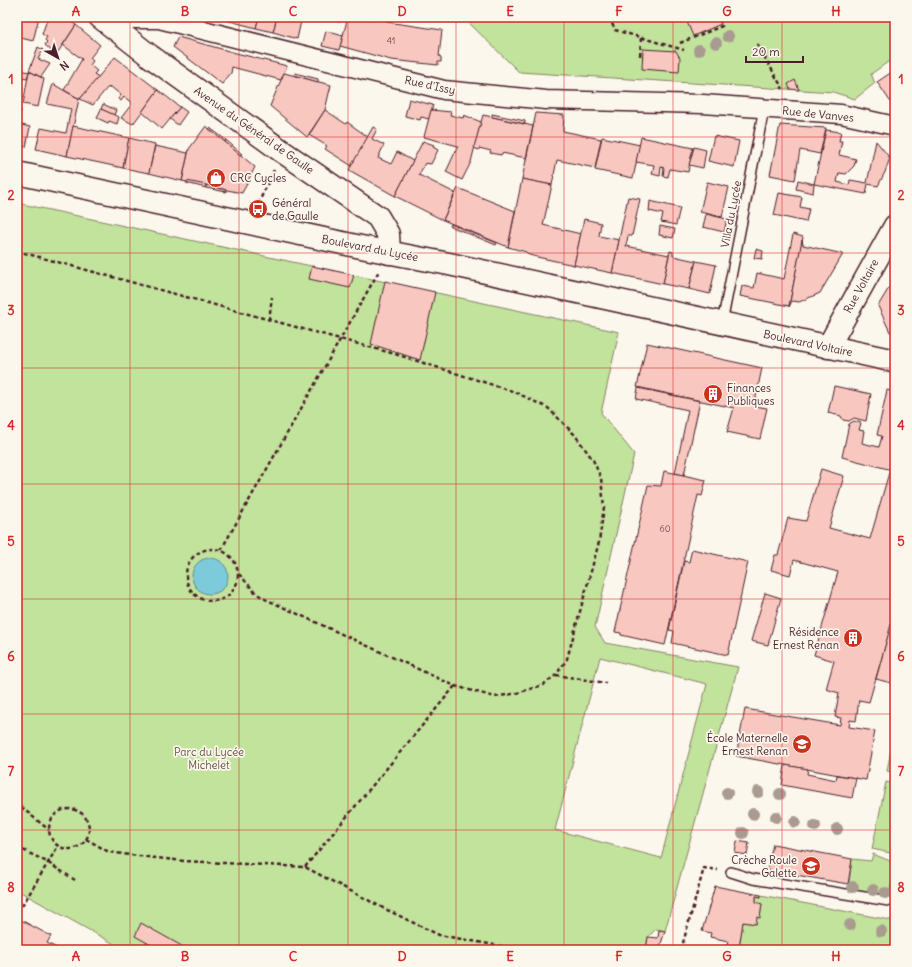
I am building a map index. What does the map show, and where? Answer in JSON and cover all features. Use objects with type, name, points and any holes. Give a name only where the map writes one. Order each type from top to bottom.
[{"type":"main road","name":"Avenue du Général de Gaulle","points":[[102,18],[150,56],[283,152],[378,217],[388,234],[389,253]]},
{"type":"main road","name":"Boulevard du Lycée","points":[[17,173],[389,253],[449,264],[722,325]]},
{"type":"main road","name":"Rue Voltaire","points":[[828,347],[895,226]]},
{"type":"main road","name":"Boulevard Voltaire","points":[[722,325],[895,361]]},
{"type":"street","name":"Rue d'Issy","points":[[102,18],[160,18],[444,90],[546,100],[703,104],[764,109]]},
{"type":"street","name":"Rue de Vanves","points":[[764,109],[841,114],[895,126]]},
{"type":"lane","name":"Villa du Lycée","points":[[722,325],[764,109]]},
{"type":"lane","points":[[731,872],[754,879],[895,902]]},
{"type":"path","points":[[609,17],[615,30],[684,50]]},
{"type":"path","points":[[680,42],[722,26],[719,17]]},
{"type":"path","points":[[641,38],[640,57],[643,57]]},
{"type":"path","points":[[758,44],[783,88]]},
{"type":"path","points":[[248,223],[283,152]]},
{"type":"path","points":[[17,251],[452,371],[537,401],[548,408],[575,435],[593,460],[601,478],[604,507],[599,542],[567,659],[556,674],[543,685],[517,693],[496,697],[455,686],[263,598],[256,593],[238,574],[233,559],[221,550],[204,550],[191,559],[185,575],[186,583],[190,591],[204,601],[213,602],[221,600],[234,590],[238,574]]},
{"type":"path","points":[[221,550],[389,253]]},
{"type":"path","points":[[269,320],[272,297]]},
{"type":"path","points":[[556,674],[606,683]]},
{"type":"path","points":[[305,867],[455,686]]},
{"type":"path","points":[[21,807],[49,830]]},
{"type":"path","points":[[70,810],[77,811],[86,820],[88,827],[86,839],[76,848],[64,848],[58,846],[50,836],[49,830],[53,818],[58,813],[70,810]]},
{"type":"path","points":[[86,839],[109,852],[130,855],[184,861],[305,867],[385,910],[439,935],[523,950]]},
{"type":"path","points":[[22,906],[47,862],[58,846]]},
{"type":"path","points":[[17,847],[47,862],[75,880]]},
{"type":"path","points":[[681,950],[704,868],[731,872]]},
{"type":"green space","points":[[463,17],[895,17],[895,57],[871,74],[875,83],[855,99],[833,92],[519,72]]},
{"type":"green space","name":"Parc du Lycée Michelet","points":[[17,203],[619,332],[601,413],[634,454],[595,627],[605,643],[738,667],[665,931],[656,929],[648,937],[646,950],[125,950],[17,890]],"holes":[[[600,657],[707,684],[661,858],[555,830]]]},
{"type":"green space","points":[[895,728],[895,773],[887,771]]},
{"type":"green space","points":[[886,782],[895,784],[895,854],[872,849]]},
{"type":"green space","points":[[873,854],[890,861],[894,867],[889,898],[848,891],[852,859],[871,861]]},
{"type":"green space","points":[[761,895],[895,921],[895,949],[751,950],[739,948],[743,922],[756,924],[757,917],[760,917],[762,904],[756,902],[756,896],[761,897]]},
{"type":"water","points":[[214,558],[223,563],[227,569],[227,583],[223,589],[214,594],[206,594],[197,589],[193,583],[192,572],[197,563],[203,559]]},
{"type":"building","points":[[18,17],[39,17],[33,41],[17,37]]},
{"type":"building","points":[[48,17],[66,17],[76,25],[56,55],[45,45],[47,42],[45,40],[47,37],[42,34]]},
{"type":"building","points":[[215,17],[259,17],[256,28]]},
{"type":"building","points":[[259,17],[277,17],[273,32],[256,28]]},
{"type":"building","points":[[277,17],[302,17],[297,39],[273,32]]},
{"type":"building","points":[[321,17],[342,17],[340,22]]},
{"type":"building","points":[[348,17],[377,19],[377,17],[388,17],[387,22],[442,30],[439,56],[441,57],[441,62],[438,62],[438,65],[391,60],[340,46]]},
{"type":"building","points":[[674,17],[685,17],[676,21]]},
{"type":"building","points":[[685,17],[718,17],[721,24],[693,36]]},
{"type":"building","points":[[76,25],[100,45],[90,58],[93,61],[90,65],[97,71],[94,74],[99,77],[80,99],[64,90],[82,59],[63,45]]},
{"type":"building","points":[[326,31],[343,36],[339,50],[322,46]]},
{"type":"building","points":[[178,37],[287,66],[281,80],[232,67],[231,73],[222,84],[173,47]]},
{"type":"building","points":[[38,47],[43,50],[38,59],[50,64],[41,77],[29,71]]},
{"type":"building","points":[[643,49],[676,51],[680,58],[679,72],[642,69]]},
{"type":"building","points":[[115,57],[158,90],[133,124],[121,118],[131,105],[131,102],[124,97],[121,101],[118,99],[121,95],[111,87],[107,88],[93,105],[80,99]]},
{"type":"building","points":[[17,69],[29,72],[27,78],[17,76]]},
{"type":"building","points":[[895,70],[895,105],[892,104],[877,82]]},
{"type":"building","points":[[29,71],[44,79],[38,107],[23,104]]},
{"type":"building","points":[[284,73],[331,85],[325,110],[307,137],[270,106]]},
{"type":"building","points":[[295,73],[318,79],[318,82],[294,75]]},
{"type":"building","points":[[795,80],[799,90],[790,89],[788,84]]},
{"type":"building","points":[[53,84],[79,99],[67,156],[36,149],[41,128],[66,133],[71,109],[47,104]]},
{"type":"building","points":[[158,90],[180,107],[162,129],[142,112]]},
{"type":"building","points":[[409,99],[433,105],[429,119],[421,117],[420,120],[405,116]]},
{"type":"building","points":[[103,104],[116,110],[114,115],[101,109]]},
{"type":"building","points":[[180,107],[187,112],[178,125],[170,119]]},
{"type":"building","points":[[17,109],[21,110],[17,129]]},
{"type":"building","points":[[101,109],[119,117],[117,124],[109,121],[108,123],[97,118]]},
{"type":"building","points":[[325,110],[346,124],[347,122],[368,137],[352,166],[325,149],[327,146],[309,135]]},
{"type":"building","points":[[431,110],[451,112],[450,115],[463,118],[464,115],[481,122],[471,162],[462,180],[446,172],[458,146],[424,137]]},
{"type":"building","points":[[536,113],[564,115],[563,131],[601,139],[595,168],[557,160],[552,185],[522,179]]},
{"type":"building","points":[[492,114],[525,121],[525,124],[492,117]]},
{"type":"building","points":[[483,115],[533,126],[526,158],[502,153],[501,155],[490,153],[491,151],[479,148],[479,150],[474,147]]},
{"type":"building","points":[[18,124],[30,127],[26,147],[17,144]]},
{"type":"building","points":[[780,125],[826,128],[820,154],[800,150],[795,180],[770,175]]},
{"type":"building","points":[[73,126],[129,138],[123,168],[67,156]]},
{"type":"building","points":[[206,126],[255,167],[242,193],[182,181],[189,149]]},
{"type":"building","points":[[373,127],[377,129],[372,139],[384,145],[378,158],[391,164],[397,152],[413,161],[395,196],[349,170]]},
{"type":"building","points":[[210,128],[226,140],[225,142],[209,129]]},
{"type":"building","points":[[826,130],[841,132],[839,141],[842,141],[839,155],[856,159],[854,166],[846,174],[839,173],[837,182],[849,185],[850,180],[867,183],[876,141],[890,158],[878,186],[868,184],[866,194],[814,184]]},
{"type":"building","points":[[714,136],[739,141],[734,167],[708,161]]},
{"type":"building","points":[[602,137],[640,145],[633,178],[595,170]]},
{"type":"building","points":[[641,137],[693,148],[688,172],[670,169],[668,177],[663,176],[664,168],[661,167],[660,176],[652,174],[654,165],[636,162]]},
{"type":"building","points":[[129,138],[155,144],[149,173],[123,168]]},
{"type":"building","points":[[226,140],[242,154],[240,155],[225,142]]},
{"type":"building","points":[[423,141],[434,145],[433,147],[438,150],[431,164],[425,163],[419,175],[455,193],[443,220],[395,196]]},
{"type":"building","points":[[155,146],[188,153],[182,181],[149,173]]},
{"type":"building","points":[[694,147],[706,150],[703,168],[689,165]]},
{"type":"building","points":[[522,179],[552,185],[543,225],[581,234],[574,265],[529,255],[526,252],[508,247]]},
{"type":"building","points":[[798,180],[814,184],[813,193],[796,189]]},
{"type":"building","points":[[187,181],[206,185],[206,188],[186,183]]},
{"type":"building","points":[[707,182],[729,187],[722,217],[700,212]]},
{"type":"building","points":[[206,185],[226,190],[226,192],[206,188]]},
{"type":"building","points":[[458,188],[515,211],[508,247],[443,220]]},
{"type":"building","points":[[779,193],[802,197],[800,207],[809,209],[806,222],[774,215]]},
{"type":"building","points":[[628,197],[640,199],[632,236],[628,236],[626,246],[669,255],[663,284],[612,273]]},
{"type":"building","points":[[650,201],[680,208],[676,225],[661,222],[663,214],[649,211]]},
{"type":"building","points":[[706,214],[727,219],[724,232],[703,227]]},
{"type":"building","points":[[584,219],[601,223],[599,236],[619,240],[612,273],[574,265]]},
{"type":"building","points":[[451,224],[497,243],[496,245],[450,226]]},
{"type":"building","points":[[660,226],[675,229],[673,238],[659,235]]},
{"type":"building","points":[[793,234],[803,237],[789,306],[740,296],[742,286],[754,288],[757,273],[784,279]]},
{"type":"building","points":[[802,240],[803,245],[843,254],[820,293],[799,302],[792,301],[789,307]]},
{"type":"building","points":[[756,249],[763,251],[762,259],[754,258]]},
{"type":"building","points":[[670,251],[673,252],[673,256],[696,261],[689,289],[663,284]]},
{"type":"building","points":[[696,261],[716,265],[710,294],[689,289]]},
{"type":"building","points":[[312,266],[354,275],[350,288],[309,279]]},
{"type":"building","points":[[385,281],[435,292],[420,360],[371,344]]},
{"type":"building","points":[[890,286],[895,287],[895,333],[890,332],[878,306]]},
{"type":"building","name":"Finances Publiques","points":[[647,343],[762,368],[754,406],[767,408],[760,439],[727,432],[734,408],[637,387]]},
{"type":"building","points":[[834,386],[871,394],[866,421],[854,418],[849,421],[843,420],[841,416],[828,413]]},
{"type":"building","points":[[638,388],[700,401],[684,475],[675,473],[688,410],[636,399]]},
{"type":"building","points":[[887,390],[895,392],[895,458],[892,470],[842,457],[849,424],[854,421],[861,423],[859,430],[864,431],[862,443],[879,447],[882,436],[877,435]]},
{"type":"building","name":"Résidence Ernest Renan","points":[[821,469],[844,476],[829,528],[870,539],[890,469],[895,470],[895,559],[893,566],[895,567],[895,612],[869,702],[859,700],[856,721],[850,720],[849,727],[875,731],[866,780],[736,756],[745,709],[840,725],[841,718],[835,717],[839,693],[826,689],[834,661],[814,655],[838,572],[794,560],[790,575],[771,570],[775,555],[778,555],[788,518],[806,521]]},
{"type":"building","points":[[664,471],[706,480],[702,496],[698,495],[665,645],[621,635],[621,633],[615,632],[648,485],[661,486]]},
{"type":"building","points":[[692,549],[748,562],[728,655],[672,643],[674,631],[669,630],[684,561],[689,562]]},
{"type":"building","points":[[765,593],[781,598],[768,645],[751,641]]},
{"type":"building","points":[[892,621],[895,622],[895,684],[876,679]]},
{"type":"building","points":[[785,765],[808,769],[807,774],[836,780],[837,775],[856,778],[852,798],[782,785]]},
{"type":"building","points":[[737,841],[749,843],[747,855],[735,853]]},
{"type":"building","points":[[773,844],[852,859],[848,884],[767,870]]},
{"type":"building","points":[[715,886],[761,895],[761,897],[756,896],[756,902],[762,904],[760,918],[757,917],[756,924],[743,922],[739,948],[751,950],[725,950],[728,941],[710,937],[711,933],[702,931]]},
{"type":"building","points":[[17,918],[51,936],[47,943],[61,950],[17,950]]},
{"type":"building","points":[[141,923],[187,949],[160,950],[135,936]]},
{"type":"building","points":[[659,930],[665,931],[659,950],[646,950],[648,937],[658,938]]},
{"type":"place","name":"CRC Cycles","points":[[216,178]]},
{"type":"place","name":"Général de Gaulle","points":[[258,209]]},
{"type":"place","name":"Finances Publiques","points":[[713,394]]},
{"type":"place","name":"Résidence Ernest Renan","points":[[853,638]]},
{"type":"place","name":"École Maternelle Ernest Renan","points":[[802,744]]},
{"type":"place","name":"Crèche Roule Galette","points":[[811,866]]}]
